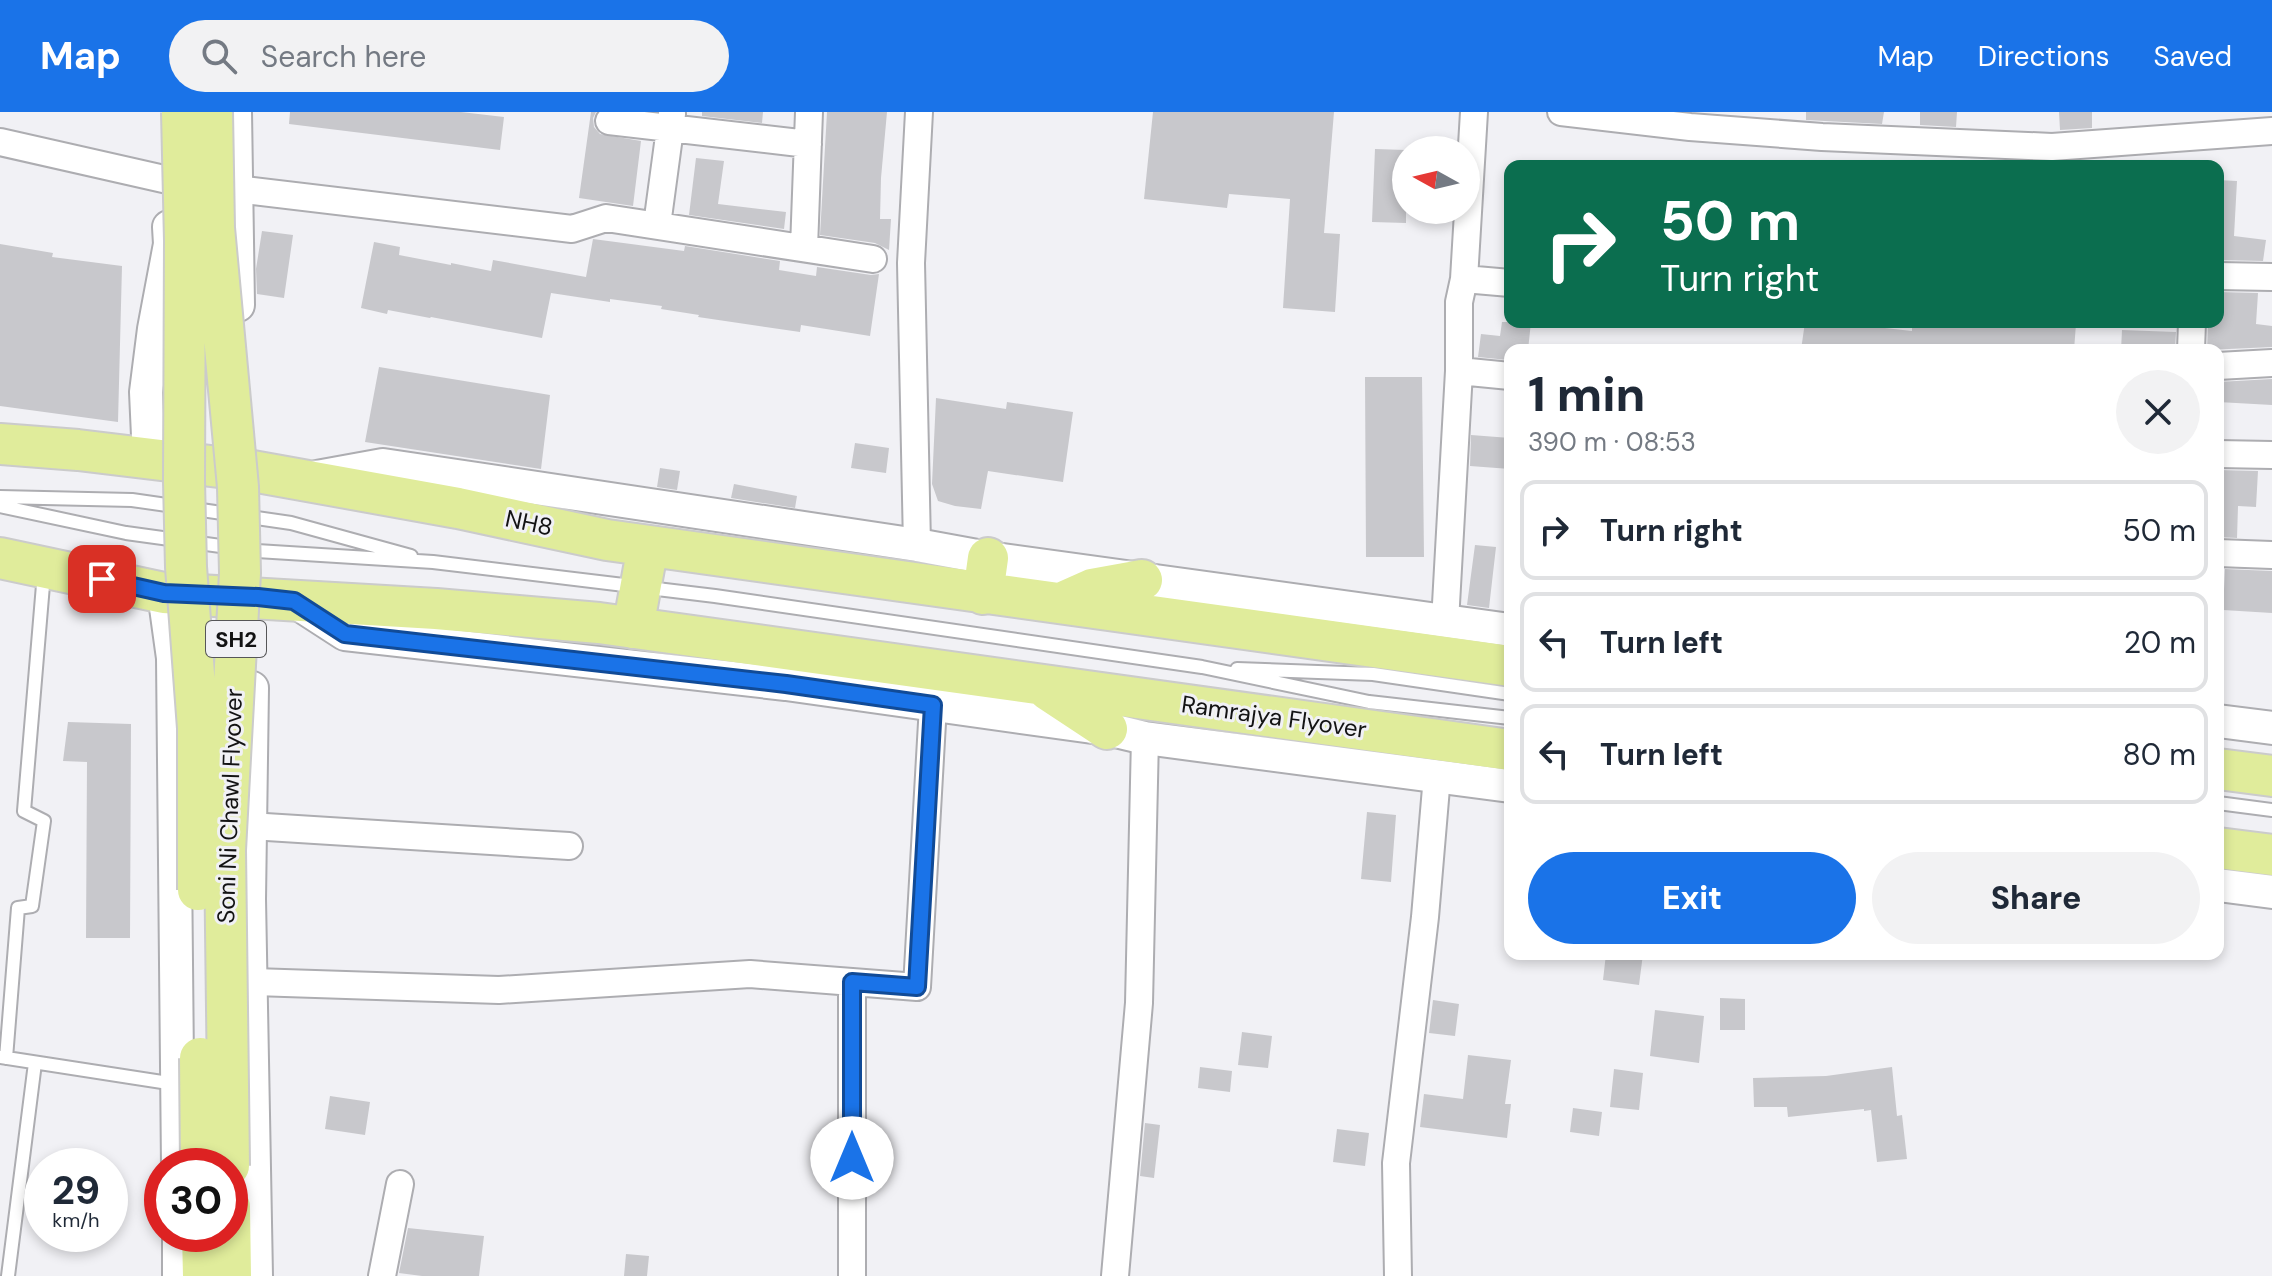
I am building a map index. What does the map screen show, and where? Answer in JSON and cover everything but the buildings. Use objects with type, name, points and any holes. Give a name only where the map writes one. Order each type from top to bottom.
[{"type":"main road","name":"Soni Ni Chawl Flyover","points":[[182,112],[186,567],[198,728],[201,1148]]},
{"type":"main road","name":"Soni Ni Chawl Flyover","points":[[212,112],[214,228],[238,487],[240,573],[225,850],[229,1148]]},
{"type":"main road","name":"NH8","points":[[0,444],[252,471],[648,546],[986,576],[1058,604]]},
{"type":"main road","points":[[633,628],[648,546]]},
{"type":"main road","points":[[0,558],[58,570]]},
{"type":"main road","name":"Ramrajya Flyover","points":[[58,570],[164,593],[436,609],[633,628],[1504,749]]},
{"type":"main road","points":[[1058,604],[1092,589],[1142,580]]},
{"type":"main road","points":[[1058,604],[1504,665]]},
{"type":"main road","points":[[1038,684],[1107,729]]},
{"type":"main road","points":[[2224,770],[2272,776]]},
{"type":"main road","points":[[2224,849],[2272,855]]},
{"type":"main road","points":[[202,1252],[203,1276]]},
{"type":"main road","points":[[231,1252],[231,1276]]},
{"type":"street","points":[[149,458],[146,392],[170,244],[165,112]]},
{"type":"street","points":[[235,112],[238,322],[252,471]]},
{"type":"street","points":[[804,248],[809,112]]},
{"type":"street","points":[[917,545],[911,263],[919,112]]},
{"type":"street","points":[[1445,622],[1459,371],[1459,302],[1464,279],[1474,112]]},
{"type":"street","points":[[1561,112],[1691,119],[1822,137],[2052,147],[2272,131]]},
{"type":"street","points":[[657,225],[671,120]]},
{"type":"street","points":[[609,121],[671,120],[808,144]]},
{"type":"street","points":[[0,142],[168,180]]},
{"type":"street","points":[[236,189],[572,229],[606,218],[873,259]]},
{"type":"street","points":[[2224,276],[2272,277]]},
{"type":"street","points":[[1464,279],[1504,282]]},
{"type":"street","points":[[2224,366],[2272,363]]},
{"type":"street","points":[[1459,371],[1504,375]]},
{"type":"street","points":[[2224,454],[2272,455]]},
{"type":"street","points":[[298,480],[383,465],[917,545],[986,576],[1142,580],[1504,629]]},
{"type":"street","points":[[2224,553],[2272,555]]},
{"type":"street","points":[[164,593],[173,658],[178,1148]]},
{"type":"street","points":[[256,1276],[250,826],[253,651],[276,599],[345,634],[786,684],[1107,729],[1145,738],[1504,785]]},
{"type":"street","points":[[251,982],[499,990],[750,974],[917,987],[933,705]]},
{"type":"street","points":[[2224,722],[2272,728]]},
{"type":"street","points":[[1115,1276],[1139,1003],[1145,738]]},
{"type":"street","points":[[1398,1276],[1396,1163],[1425,917],[1437,776]]},
{"type":"street","points":[[250,826],[569,846]]},
{"type":"street","points":[[2224,886],[2272,892]]},
{"type":"street","points":[[852,982],[852,1276]]},
{"type":"street","points":[[382,1276],[400,1184]]},
{"type":"street","points":[[179,1252],[179,1276]]},
{"type":"lane","points":[[0,497],[132,500],[291,523],[433,562]]},
{"type":"lane","points":[[0,506],[126,533],[257,551],[433,562],[640,586],[1202,667],[1369,702],[1504,717]]},
{"type":"lane","points":[[58,570],[24,811],[44,821],[32,906],[18,908],[3,1058],[178,1085]]},
{"type":"lane","points":[[1202,667],[1373,674],[1504,693]]},
{"type":"lane","points":[[2224,804],[2272,810]]},
{"type":"lane","points":[[8,1276],[35,1063]]},
{"type":"route","points":[[102,579],[164,593],[294,601],[345,634],[786,684],[933,705],[917,987],[852,982],[852,1158]]}]
